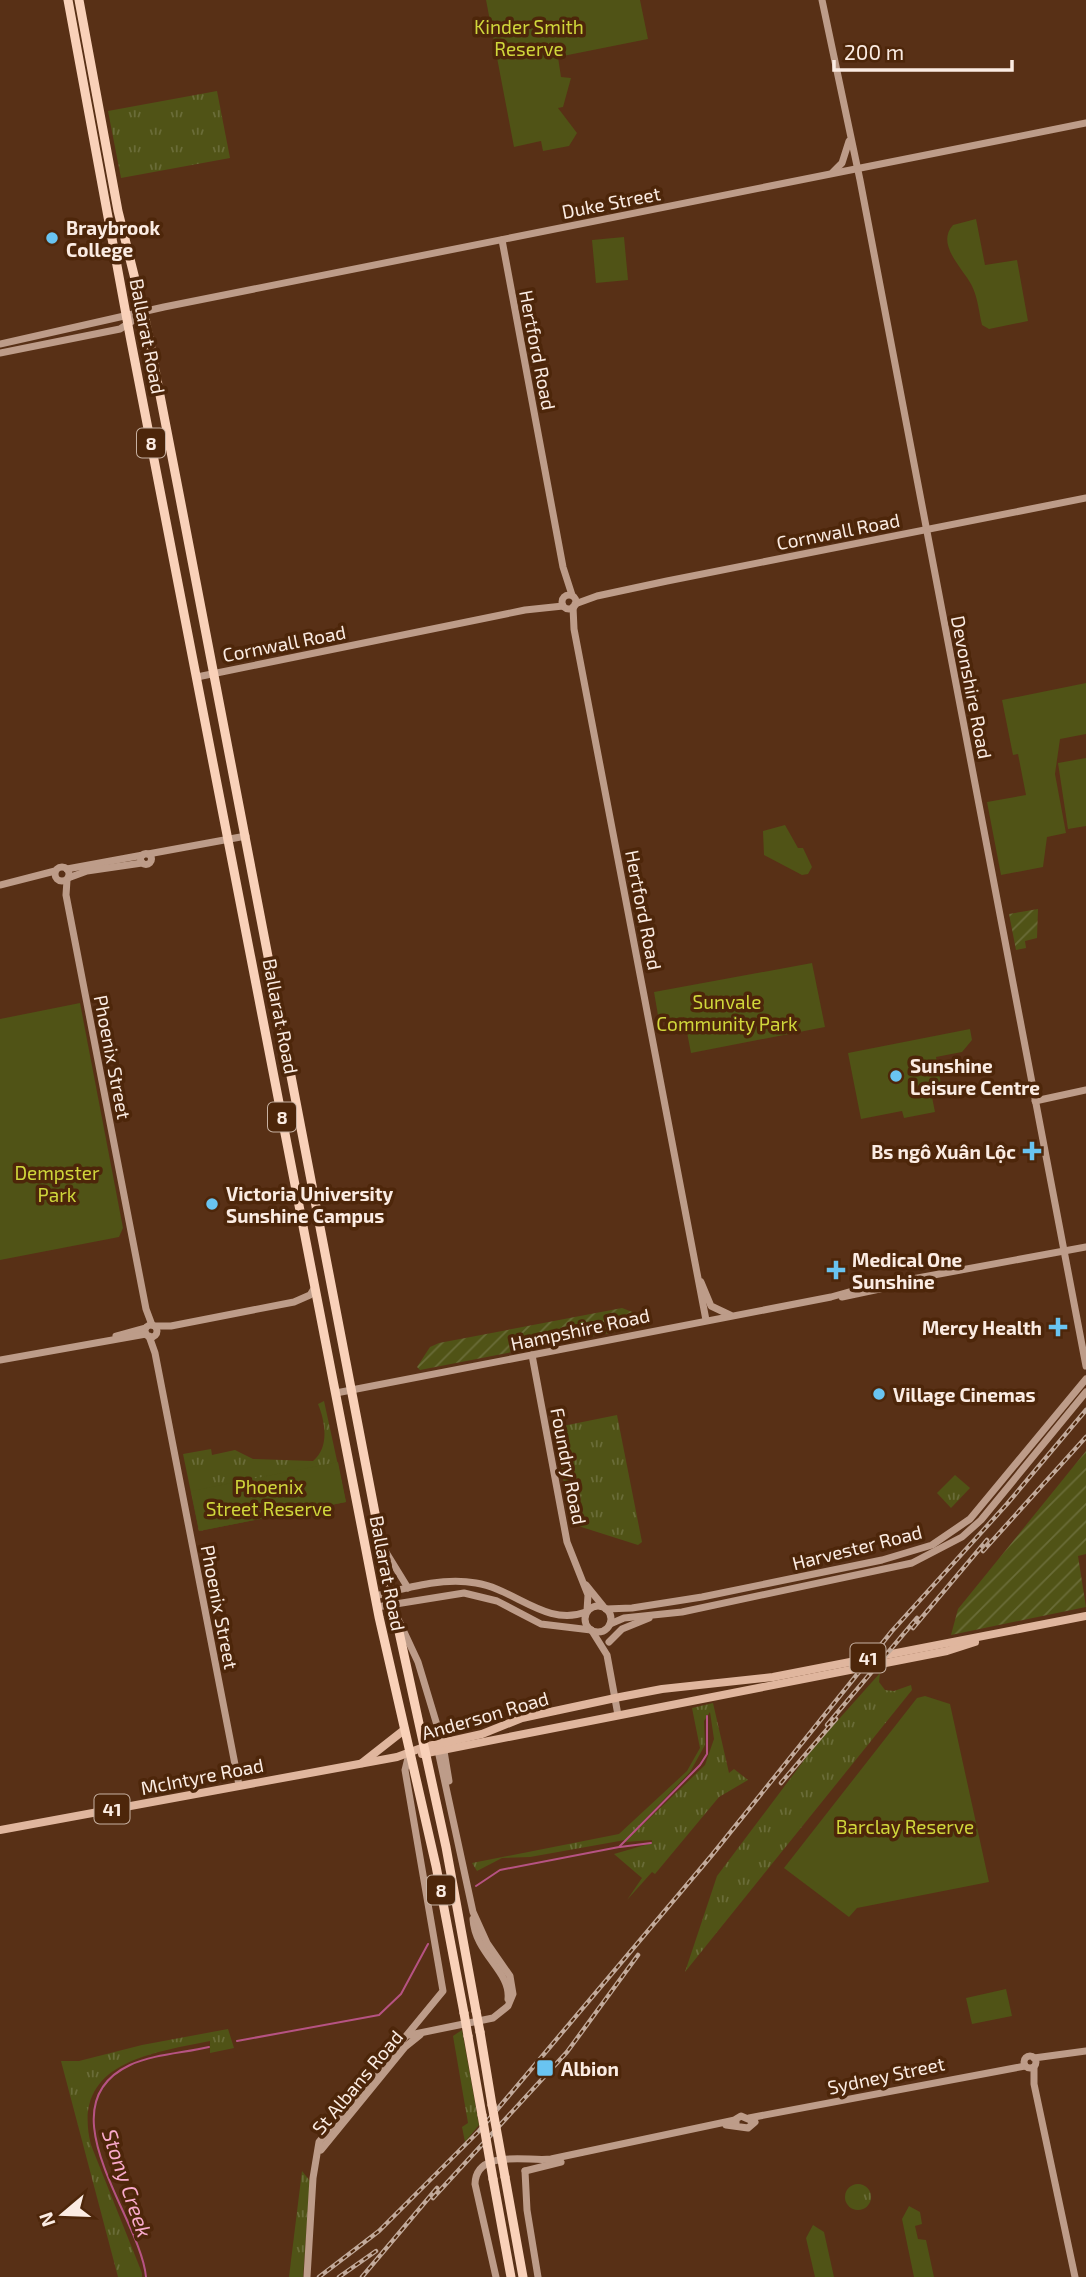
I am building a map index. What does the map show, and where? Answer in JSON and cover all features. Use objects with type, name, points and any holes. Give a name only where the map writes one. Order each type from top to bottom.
[{"type":"highway","name":"Ballarat Road","points":[[68,0],[128,326],[377,1607],[436,1866],[511,2277]]},
{"type":"highway","name":"Ballarat Road","points":[[79,0],[118,211],[143,313],[246,836],[381,1545],[440,1822],[523,2277]]},
{"type":"highway","points":[[323,1330],[342,1333]]},
{"type":"main road","name":"Anderson Road","points":[[409,1754],[482,1734],[522,1718],[615,1698],[662,1689],[773,1677],[1086,1616]]},
{"type":"main road","name":"Anderson Road","points":[[440,1747],[947,1651],[987,1636]]},
{"type":"main road","points":[[362,1763],[404,1730]]},
{"type":"main road","name":"McIntyre Road","points":[[0,1830],[409,1754]]},
{"type":"street","name":"Devonshire Road","points":[[820,0],[858,169],[1062,1252],[1086,1366]]},
{"type":"street","name":"Duke Street","points":[[0,344],[126,315],[1086,123]]},
{"type":"street","points":[[829,174],[844,161],[850,134]]},
{"type":"street","name":"Hertford Road","points":[[500,240],[706,1320]]},
{"type":"street","name":"Duke Street","points":[[0,353],[128,326],[143,313]]},
{"type":"street","name":"Cornwall Road","points":[[197,677],[1086,498]]},
{"type":"street","points":[[37,878],[62,880],[84,872],[246,836]]},
{"type":"street","points":[[0,885],[37,878],[61,867],[66,869],[146,858]]},
{"type":"street","points":[[62,880],[66,869]]},
{"type":"street","points":[[55,871],[62,880]]},
{"type":"street","name":"Phoenix Street","points":[[62,880],[239,1785]]},
{"type":"street","points":[[1035,1101],[1086,1090]]},
{"type":"street","name":"Hampshire Road","points":[[336,1393],[831,1297],[863,1288],[1086,1247]]},
{"type":"street","points":[[696,1272],[711,1306],[732,1316]]},
{"type":"street","points":[[0,1360],[294,1302],[310,1295],[315,1287]]},
{"type":"street","points":[[294,1302],[309,1303],[319,1311]]},
{"type":"street","name":"Foundry Road","points":[[532,1355],[567,1542],[588,1597],[587,1612]]},
{"type":"street","name":"Harvester Road","points":[[605,1608],[627,1609],[702,1597],[903,1555],[932,1545],[970,1519],[1086,1379]]},
{"type":"street","name":"Harvester Road","points":[[610,1625],[623,1618],[652,1617],[891,1569],[925,1559],[962,1537],[981,1520],[1086,1392]]},
{"type":"street","points":[[381,1545],[408,1588]]},
{"type":"street","name":"Foundry Road","points":[[581,1580],[605,1608]]},
{"type":"street","points":[[375,1596],[440,1582],[475,1583],[498,1588],[555,1615],[570,1617],[587,1612],[594,1606],[605,1608],[610,1615],[607,1655],[618,1715]]},
{"type":"street","points":[[377,1607],[452,1593],[474,1594],[497,1601],[541,1624],[602,1632],[610,1625]]},
{"type":"street","points":[[587,1612],[585,1621],[607,1655]]},
{"type":"street","name":"St Albans Road","points":[[395,1614],[416,1656],[440,1747],[473,1912],[482,1939],[512,1982],[513,1998],[504,2011],[489,2019],[407,2037]]},
{"type":"street","points":[[609,1642],[622,1629],[652,1617]]},
{"type":"street","name":"St Albans Road","points":[[307,2277],[318,2146],[436,2002],[443,1989],[404,1770],[409,1754]]},
{"type":"street","points":[[440,1822],[454,1819]]},
{"type":"street","name":"St Albans Road","points":[[380,2072],[412,2039],[428,2031]]},
{"type":"street","name":"Sydney Street","points":[[519,2160],[527,2166],[736,2123],[748,2129],[752,2120],[770,2115],[1086,2051]]},
{"type":"street","points":[[1030,2064],[1073,2275]]},
{"type":"street","points":[[496,2277],[475,2179],[478,2170],[488,2162],[519,2160],[517,2166],[527,2166],[527,2210],[538,2277]]},
{"type":"green space","name":"Kinder Smith Reserve","points":[[486,0],[640,0],[648,39],[558,57],[561,77],[571,78],[563,107],[558,108],[577,133],[569,146],[543,151],[541,141],[514,147]]},
{"type":"green space","points":[[217,91],[230,158],[121,178],[108,111]]},
{"type":"green space","points":[[976,219],[985,265],[1017,260],[1028,321],[989,329],[982,325],[974,291],[953,257],[947,241],[953,225]]},
{"type":"green space","points":[[624,237],[628,280],[596,283],[592,240]]},
{"type":"green space","points":[[1086,683],[1086,734],[1060,739],[1055,774],[1066,833],[1047,837],[1043,867],[1001,875],[987,802],[1026,795],[1018,754],[1013,755],[1002,700]]},
{"type":"green space","points":[[1086,758],[1086,826],[1068,829],[1058,763]]},
{"type":"green space","points":[[785,825],[798,848],[803,848],[812,867],[808,874],[802,875],[764,855],[763,831]]},
{"type":"green space","points":[[1038,909],[1037,938],[1025,941],[1026,948],[1016,950],[1009,914]]},
{"type":"green space","name":"Sunvale Community Park","points":[[812,963],[825,1027],[691,1053],[684,1017],[659,1021],[654,992]]},
{"type":"green space","name":"Dempster Park","points":[[80,1003],[123,1228],[119,1237],[0,1260],[0,1019]]},
{"type":"green space","name":"Sunshine Leisure Centre","points":[[970,1029],[972,1040],[962,1052],[936,1057],[943,1094],[932,1097],[935,1112],[904,1118],[902,1111],[861,1119],[848,1053]]},
{"type":"green space","points":[[622,1308],[648,1318],[651,1325],[420,1370],[417,1367],[430,1347],[439,1343]]},
{"type":"green space","name":"Phoenix Street Reserve","points":[[324,1401],[346,1502],[199,1531],[183,1454],[211,1449],[212,1455],[235,1450],[253,1459],[313,1461],[322,1449],[324,1441],[323,1418],[318,1404]]},
{"type":"green space","points":[[617,1415],[642,1542],[638,1545],[572,1524],[553,1428]]},
{"type":"green space","points":[[1086,1451],[1086,1554],[1078,1556],[1086,1607],[951,1635],[958,1609]]},
{"type":"green space","name":"Phoenix Street Reserve","points":[[338,1462],[346,1502],[199,1531],[191,1491]]},
{"type":"green space","points":[[955,1475],[970,1488],[951,1508],[937,1493]]},
{"type":"green space","points":[[880,1673],[879,1682],[885,1690],[894,1691],[911,1685],[912,1690],[685,1972],[717,1876],[814,1747]]},
{"type":"green space","name":"Barclay Reserve","points":[[925,1696],[950,1704],[989,1882],[857,1908],[849,1917],[784,1868],[917,1698]]},
{"type":"green space","points":[[713,1703],[729,1773],[734,1769],[748,1780],[719,1797],[655,1874],[652,1872],[627,1900],[642,1878],[614,1854],[652,1843],[652,1840],[625,1842],[705,1765],[714,1739],[710,1712],[704,1721],[705,1745],[690,1772],[625,1840],[530,1857],[502,1858],[477,1871],[472,1863],[619,1834],[687,1771],[700,1748],[692,1708]]},
{"type":"green space","points":[[1006,1989],[1012,2016],[972,2024],[966,1998]]},
{"type":"green space","points":[[228,2029],[234,2048],[210,2053],[210,2041],[141,2057],[121,2066],[104,2079],[93,2095],[88,2117],[91,2145],[142,2273],[142,2277],[118,2277],[61,2061],[79,2061],[142,2045]]},
{"type":"green space","points":[[462,2030],[479,2125],[465,2142],[462,2127],[468,2123],[453,2036]]},
{"type":"green space","points":[[302,2171],[310,2181],[303,2277],[289,2277]]},
{"type":"green space","points":[[858,2184],[867,2188],[871,2197],[867,2206],[858,2210],[849,2206],[845,2197],[849,2188]]},
{"type":"green space","points":[[909,2206],[920,2212],[922,2224],[915,2226],[918,2239],[926,2240],[934,2277],[914,2277],[902,2219]]},
{"type":"green space","points":[[813,2225],[824,2232],[834,2277],[815,2277],[806,2238]]},
{"type":"waterway","name":"Stony Creek","points":[[476,1886],[500,1870],[619,1847],[700,1765],[707,1754],[707,1716]]},
{"type":"waterway","points":[[620,1847],[651,1843]]},
{"type":"waterway","name":"Stony Creek","points":[[237,2041],[379,2015],[401,1994],[428,1944]]},
{"type":"waterway","name":"Stony Creek","points":[[146,2277],[140,2253],[103,2164],[95,2135],[95,2107],[105,2083],[130,2065],[159,2056],[209,2047]]},
{"type":"railway","points":[[319,2277],[379,2231],[479,2131],[712,1855],[892,1631],[1007,1504],[1086,1410]]},
{"type":"railway","points":[[983,1551],[1086,1437]]},
{"type":"railway","points":[[913,1628],[987,1540]]},
{"type":"railway","points":[[827,1725],[917,1618]]},
{"type":"railway","points":[[781,1783],[836,1719]]},
{"type":"railway","points":[[433,2198],[567,2052],[638,1955]]},
{"type":"railway","points":[[362,2277],[437,2188]]},
{"type":"railway","points":[[339,2277],[376,2251]]},
{"type":"place","name":"Braybrook College","points":[[52,238]]},
{"type":"place","name":"Sunshine Leisure Centre","points":[[896,1076]]},
{"type":"place","name":"Bs ngô Xuân Lộc","points":[[1032,1151]]},
{"type":"place","name":"Victoria University Sunshine Campus","points":[[212,1204]]},
{"type":"place","name":"Medical One Sunshine","points":[[836,1270]]},
{"type":"place","name":"Mercy Health","points":[[1058,1327]]},
{"type":"place","name":"Village Cinemas","points":[[879,1394]]},
{"type":"place","name":"Albion","points":[[545,2068]]}]
